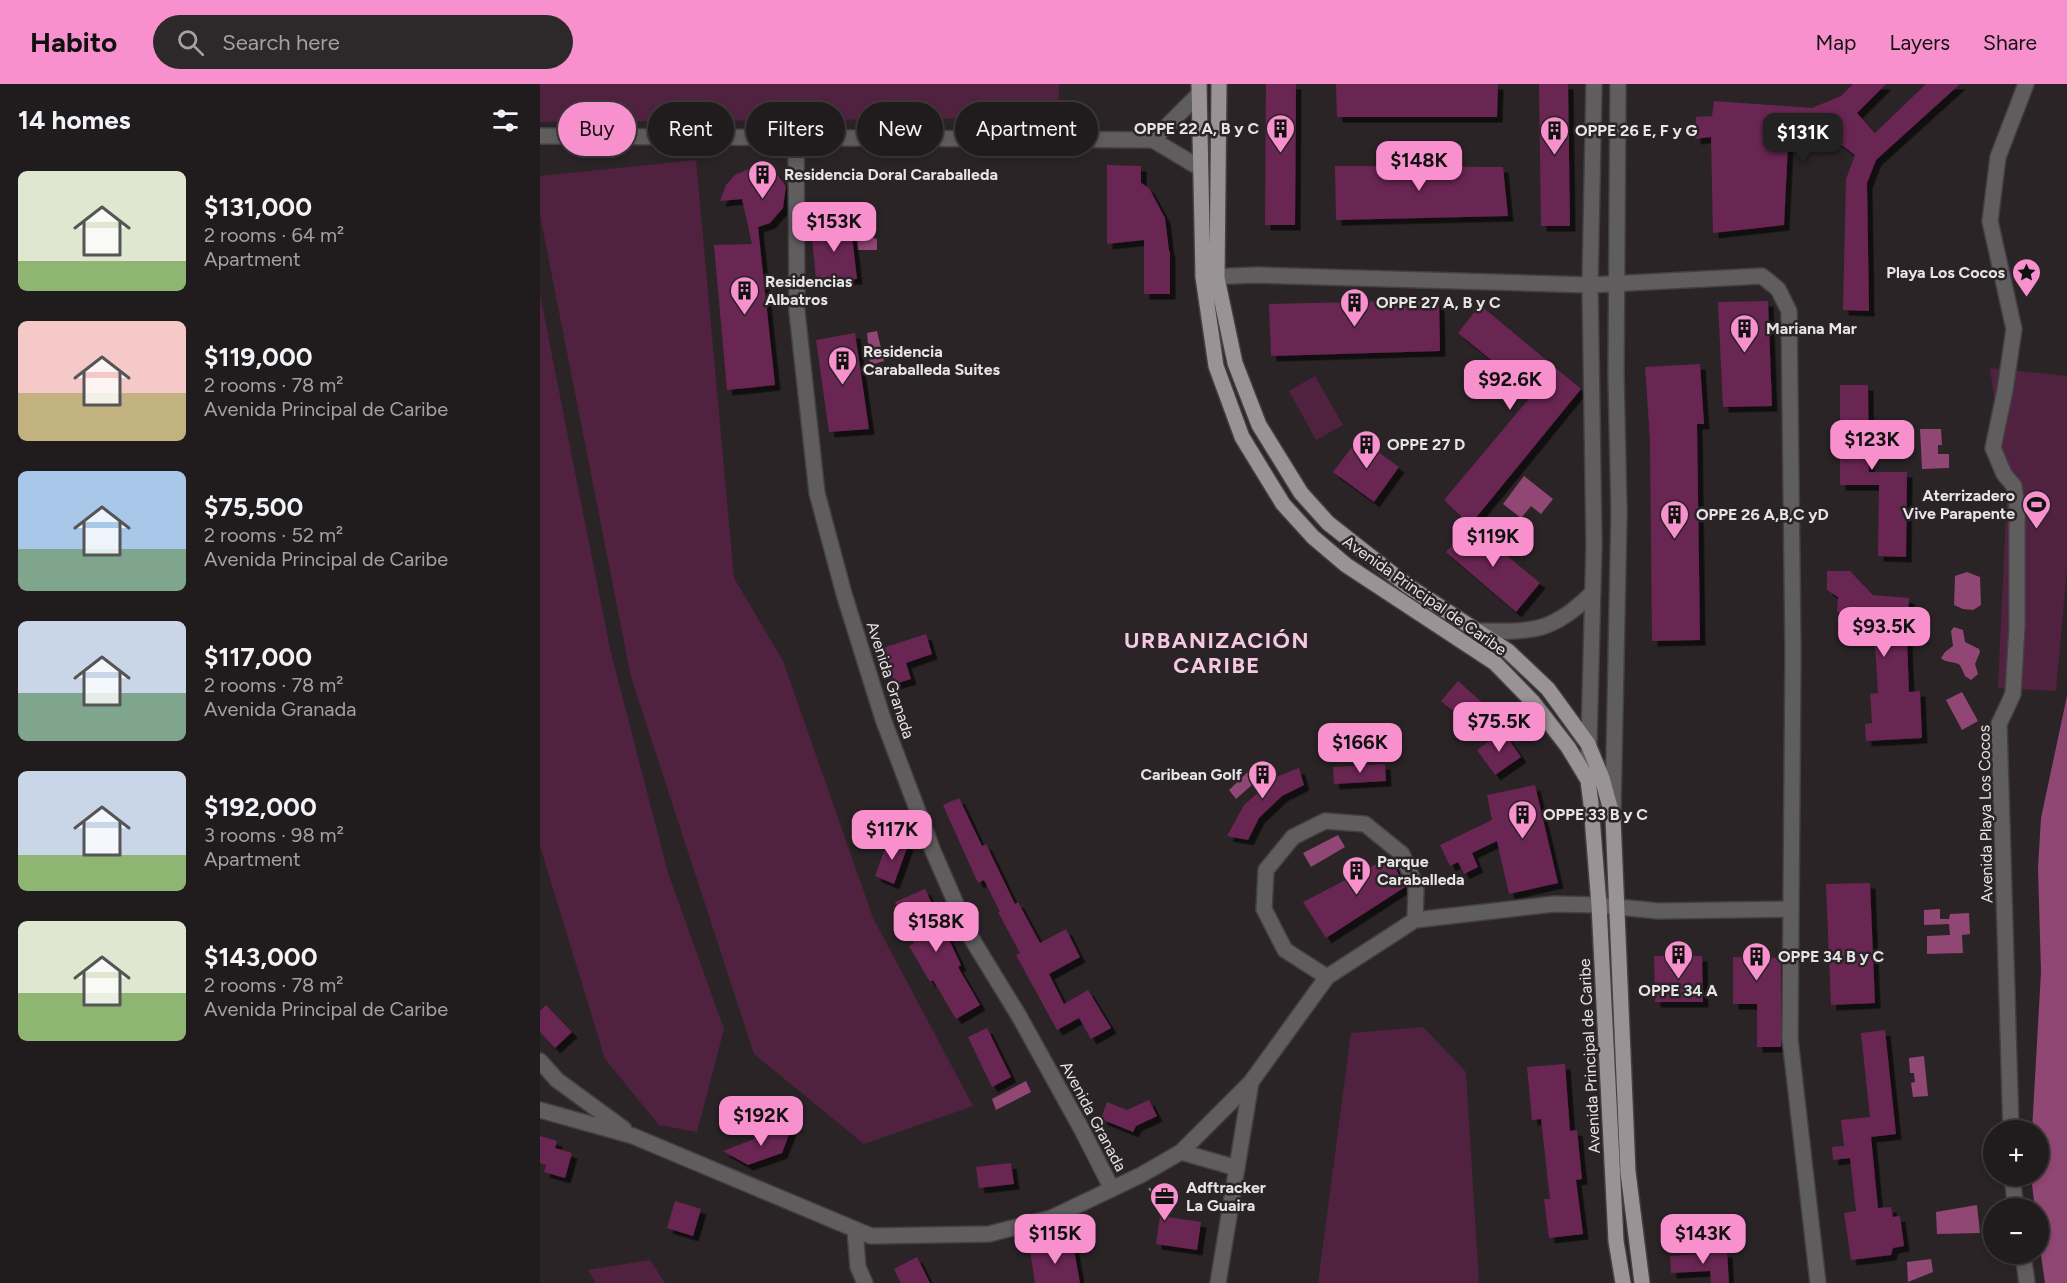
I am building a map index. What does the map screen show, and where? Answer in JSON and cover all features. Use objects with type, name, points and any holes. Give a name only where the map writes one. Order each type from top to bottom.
[{"type":"main road","name":"Avenida Principal de Caribe","points":[[1219,84],[1210,277],[1235,363],[1258,425],[1300,493],[1328,523],[1359,550],[1408,586],[1508,651],[1548,689],[1588,744],[1602,778],[1613,818],[1628,1172],[1642,1283]]},
{"type":"main road","name":"Avenida Principal de Caribe","points":[[1199,89],[1200,168],[1216,366],[1242,437],[1283,504],[1313,537],[1346,565],[1495,663],[1533,702],[1568,747],[1588,780],[1599,905],[1616,1241],[1623,1283]]},
{"type":"street","points":[[1588,780],[1593,592],[1590,285],[1594,84]]},
{"type":"street","points":[[1613,818],[1619,512],[1616,375],[1618,84]]},
{"type":"street","name":"Avenida Playa Los Cocos","points":[[2011,1120],[1999,724],[2013,694],[2017,627],[2017,506],[2014,486],[2004,474],[1993,448],[2006,390],[2014,329],[1990,221],[1998,158],[2026,84]]},
{"type":"street","points":[[1153,140],[1199,89]]},
{"type":"street","points":[[540,136],[746,138]]},
{"type":"street","points":[[845,137],[1153,140],[1200,168]]},
{"type":"street","name":"Avenida Granada","points":[[796,156],[797,312],[817,493],[844,594],[883,719],[933,851],[970,936],[1019,1016],[1112,1189]]},
{"type":"street","points":[[1210,277],[1257,275],[1590,285],[1762,276],[1778,289],[1789,311],[1793,654],[1790,1039],[1818,1283]]},
{"type":"street","points":[[1477,631],[1517,631],[1551,624],[1578,608],[1593,592]]},
{"type":"street","points":[[1327,977],[1285,950],[1264,909],[1266,870],[1293,837],[1325,821],[1365,824],[1402,854],[1416,888],[1415,920]]},
{"type":"street","points":[[540,1110],[633,1136],[870,1236],[989,1234],[1051,1218],[1141,1175],[1182,1152],[1251,1082],[1327,977],[1415,920],[1554,904],[1599,905],[1658,911],[1791,909]]},
{"type":"street","points":[[540,1061],[557,1080],[633,1136]]},
{"type":"street","points":[[1218,1283],[1251,1082]]},
{"type":"street","points":[[1182,1152],[1237,1168]]},
{"type":"street","points":[[855,1230],[858,1267],[865,1283]]},
{"type":"street","points":[[2024,1264],[2027,1283]]},
{"type":"path","points":[[1141,1175],[1162,1206]]},
{"type":"shaded area","points":[[540,84],[1059,84],[1058,102],[955,102],[955,119],[943,119],[943,102],[857,102],[857,120],[845,120],[845,102],[746,102],[746,120],[734,121],[734,102],[648,102],[648,121],[636,121],[636,102],[558,102],[558,122],[540,122]]},
{"type":"shaded area","points":[[696,160],[734,578],[783,661],[873,918],[973,1106],[864,1144],[754,1054],[631,677],[540,215],[540,176]]},
{"type":"shaded area","points":[[856,225],[868,225],[868,236],[877,239],[877,250],[857,250]]},
{"type":"shaded area","points":[[540,295],[610,649],[668,873],[724,1029],[697,1132],[659,1125],[605,1059],[540,846]]},
{"type":"shaded area","points":[[877,331],[884,361],[870,365],[867,333]]},
{"type":"shaded area","name":"Aterrizadero Vive Parapente","points":[[1990,368],[2067,376],[2067,568],[2056,691],[1998,688],[2007,493]]},
{"type":"shaded area","points":[[1315,376],[1343,425],[1316,440],[1289,391]]},
{"type":"shaded area","points":[[1920,429],[1941,429],[1942,445],[1938,445],[1938,454],[1949,454],[1949,468],[1922,469]]},
{"type":"shaded area","points":[[1524,476],[1553,499],[1541,514],[1531,506],[1521,518],[1503,504]]},
{"type":"shaded area","points":[[1967,572],[1980,577],[1981,605],[1973,610],[1954,605],[1955,576]]},
{"type":"shaded area","points":[[1954,627],[1963,630],[1965,642],[1979,649],[1980,652],[1975,664],[1978,674],[1971,680],[1965,676],[1960,665],[1941,658],[1953,646],[1951,631]]},
{"type":"shaded area","points":[[1962,692],[1978,721],[1962,730],[1946,700]]},
{"type":"shaded area","points":[[2067,696],[2067,1283],[2045,1283],[2042,1264],[2049,1264],[2049,1198],[2034,1198],[2032,1186],[2049,1186],[2049,1120],[2033,1120],[2041,972],[2038,868],[2041,818]]},
{"type":"shaded area","points":[[1372,732],[1375,755],[1334,761],[1331,737]]},
{"type":"shaded area","points":[[1254,766],[1262,776],[1236,799],[1229,790]]},
{"type":"shaded area","points":[[1338,835],[1345,847],[1311,867],[1303,853]]},
{"type":"shaded area","points":[[1940,909],[1940,919],[1949,919],[1950,914],[1969,913],[1970,934],[1962,935],[1963,953],[1927,954],[1927,936],[1950,935],[1949,924],[1924,925],[1924,910]]},
{"type":"shaded area","points":[[1423,1027],[1466,1072],[1479,1283],[1318,1283],[1351,1033]]},
{"type":"shaded area","points":[[1924,1056],[1928,1096],[1913,1097],[1911,1083],[1915,1082],[1914,1073],[1910,1073],[1909,1058]]},
{"type":"shaded area","points":[[1026,1081],[1031,1092],[996,1110],[992,1099]]},
{"type":"shaded area","points":[[736,1102],[749,1108],[751,1104],[771,1114],[765,1126],[746,1117],[748,1110],[741,1106],[738,1113],[733,1110]]},
{"type":"shaded area","points":[[1977,1205],[1980,1233],[1937,1234],[1936,1212]]},
{"type":"shaded area","points":[[1931,1259],[1933,1272],[1908,1282],[1907,1262]]},
{"type":"shaded area","points":[[650,1260],[665,1283],[596,1283],[588,1270]]},
{"type":"building","name":"OPPE 22 A, B y C","points":[[1266,84],[1296,84],[1295,225],[1265,225]]},
{"type":"building","points":[[1336,84],[1498,84],[1497,117],[1337,117]]},
{"type":"building","name":"OPPE 26 E, F y G","points":[[1539,84],[1568,84],[1570,226],[1541,226]]},
{"type":"building","points":[[1853,84],[1886,84],[1857,113],[1875,133],[1926,84],[1960,84],[1876,160],[1867,183],[1869,311],[1843,310],[1846,179],[1855,155],[1835,140],[1788,144],[1784,225],[1713,233],[1711,137],[1695,139],[1696,117],[1712,116],[1714,101],[1812,108],[1841,96]]},
{"type":"building","points":[[1107,165],[1141,166],[1141,183],[1149,188],[1165,218],[1170,251],[1170,294],[1144,294],[1144,240],[1107,244]]},
{"type":"building","points":[[1335,166],[1503,167],[1508,216],[1336,220]]},
{"type":"building","name":"Residencias Albatros","points":[[753,167],[774,170],[786,186],[783,208],[770,223],[758,227],[775,385],[727,390],[714,245],[752,244],[742,199],[720,201],[726,185],[735,175]]},
{"type":"building","points":[[811,227],[851,227],[857,279],[816,280]]},
{"type":"building","name":"OPPE 27 A, B y C","points":[[1439,300],[1440,351],[1271,356],[1269,304]]},
{"type":"building","name":"Mariana Mar","points":[[1768,301],[1772,406],[1723,407],[1718,302]]},
{"type":"building","points":[[1480,305],[1581,389],[1470,525],[1444,500],[1533,394],[1458,333]]},
{"type":"building","name":"Residencia Caraballeda Suites","points":[[855,333],[869,429],[829,432],[816,340]]},
{"type":"building","name":"OPPE 26 A,B,C yD","points":[[1700,364],[1704,424],[1697,424],[1700,640],[1652,641],[1650,440],[1645,367]]},
{"type":"building","points":[[1840,385],[1868,385],[1869,472],[1907,472],[1906,557],[1878,556],[1879,485],[1840,485]]},
{"type":"building","name":"OPPE 27 D","points":[[1359,438],[1399,467],[1374,502],[1333,472]]},
{"type":"building","points":[[1470,525],[1540,583],[1516,612],[1446,552]]},
{"type":"building","points":[[1827,571],[1850,571],[1873,595],[1909,598],[1908,616],[1906,616],[1909,692],[1920,691],[1922,738],[1866,741],[1865,724],[1872,723],[1870,694],[1878,693],[1873,614],[1837,612],[1838,597],[1827,590]]},
{"type":"building","points":[[926,634],[932,654],[906,663],[911,679],[895,684],[883,648]]},
{"type":"building","points":[[1458,681],[1493,712],[1476,731],[1441,701]]},
{"type":"building","points":[[1503,731],[1521,757],[1495,775],[1477,750]]},
{"type":"building","points":[[1385,764],[1386,781],[1334,784],[1333,767]]},
{"type":"building","name":"Caribean Golf","points":[[1299,768],[1304,785],[1282,796],[1259,818],[1248,840],[1227,836],[1244,805],[1276,777]]},
{"type":"building","name":"OPPE 33 B y C","points":[[1535,785],[1558,883],[1509,894],[1497,841],[1472,853],[1478,867],[1464,874],[1458,862],[1450,866],[1440,845],[1492,820],[1487,795]]},
{"type":"building","points":[[959,798],[982,846],[986,844],[1015,904],[1018,902],[1040,943],[1066,929],[1080,957],[1049,974],[1064,1004],[1088,990],[1111,1028],[1091,1039],[1079,1018],[1057,1030],[1016,955],[1020,953],[984,880],[978,883],[943,805]]},
{"type":"building","points":[[889,838],[908,845],[894,884],[875,876]]},
{"type":"building","name":"Parque Caraballeda","points":[[1390,857],[1405,887],[1326,938],[1303,902]]},
{"type":"building","points":[[1870,883],[1875,1003],[1831,1005],[1826,884]]},
{"type":"building","points":[[925,889],[961,965],[958,967],[980,1005],[956,1019],[933,980],[930,982],[909,946],[914,943],[895,902]]},
{"type":"building","name":"OPPE 34 A","points":[[1654,956],[1702,956],[1703,1002],[1655,1002]]},
{"type":"building","name":"OPPE 34 B y C","points":[[1733,957],[1781,958],[1781,1047],[1757,1047],[1757,1004],[1733,1004]]},
{"type":"building","points":[[546,1005],[572,1032],[555,1048],[540,1032],[540,1011]]},
{"type":"building","points":[[987,1028],[1011,1077],[992,1087],[968,1037]]},
{"type":"building","points":[[1885,1030],[1896,1134],[1871,1137],[1878,1208],[1891,1207],[1893,1217],[1900,1216],[1904,1246],[1893,1248],[1891,1255],[1851,1260],[1844,1213],[1856,1211],[1850,1158],[1833,1160],[1832,1147],[1844,1146],[1841,1120],[1870,1117],[1861,1033]]},
{"type":"building","points":[[1565,1064],[1570,1131],[1577,1130],[1582,1179],[1576,1180],[1583,1234],[1549,1238],[1544,1199],[1550,1199],[1541,1119],[1532,1120],[1527,1067]]},
{"type":"building","points":[[1149,1100],[1157,1116],[1136,1126],[1133,1132],[1101,1119],[1107,1102],[1127,1110]]},
{"type":"building","points":[[793,1124],[782,1153],[748,1165],[723,1151]]},
{"type":"building","points":[[540,1136],[557,1141],[555,1148],[572,1153],[565,1178],[544,1172],[546,1165],[540,1163]]},
{"type":"building","points":[[1011,1163],[1014,1184],[979,1188],[976,1167]]},
{"type":"building","points":[[675,1201],[701,1209],[693,1236],[667,1228]]},
{"type":"building","points":[[1160,1216],[1201,1222],[1197,1250],[1156,1244]]},
{"type":"building","points":[[1073,1244],[1080,1283],[1035,1283],[1030,1251]]},
{"type":"building","points":[[1727,1252],[1729,1283],[1711,1283],[1710,1271],[1671,1273],[1670,1256]]},
{"type":"building","points":[[917,1257],[930,1283],[901,1283],[894,1269]]},
{"type":"place","name":"OPPE 22 A, B y C","points":[[1280,154]]},
{"type":"place","name":"OPPE 26 E, F y G","points":[[1554,156]]},
{"type":"place","name":"Residencia Doral Caraballeda","points":[[763,200]]},
{"type":"place","name":"Playa Los Cocos","points":[[2026,298]]},
{"type":"place","name":"Residencias Albatros","points":[[744,316]]},
{"type":"place","name":"OPPE 27 A, B y C","points":[[1355,328]]},
{"type":"place","name":"Mariana Mar","points":[[1745,354]]},
{"type":"place","name":"Residencia Caraballeda Suites","points":[[842,386]]},
{"type":"place","name":"OPPE 27 D","points":[[1366,470]]},
{"type":"place","name":"Aterrizadero Vive Parapente","points":[[2036,530]]},
{"type":"place","name":"OPPE 26 A,B,C yD","points":[[1675,540]]},
{"type":"place","name":"Caribean Golf","points":[[1263,800]]},
{"type":"place","name":"OPPE 33 B y C","points":[[1522,840]]},
{"type":"place","name":"Parque Caraballeda","points":[[1356,896]]},
{"type":"place","name":"OPPE 34 A","points":[[1678,980]]},
{"type":"place","name":"OPPE 34 B y C","points":[[1757,982]]},
{"type":"place","name":"Adftracker La Guaira","points":[[1165,1222]]},
{"type":"district","name":"URBANIZACIÓN CARIBE","points":[[1217,652]]}]
